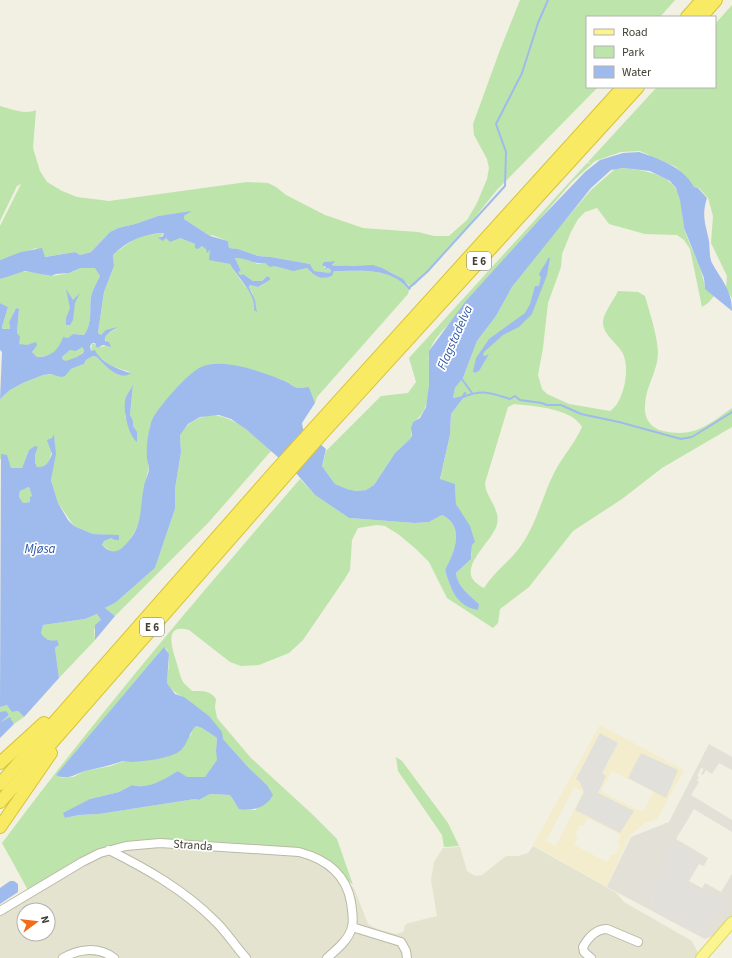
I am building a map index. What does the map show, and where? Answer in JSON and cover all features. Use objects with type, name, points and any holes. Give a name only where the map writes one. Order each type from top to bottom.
[{"type":"highway","points":[[687,16],[702,0]]},
{"type":"highway","points":[[702,16],[716,0]]},
{"type":"highway","name":"E 6","points":[[0,784],[73,708],[622,88]]},
{"type":"highway","name":"E 6","points":[[317,431],[637,88]]},
{"type":"highway","name":"E 6","points":[[0,763],[52,716],[73,708]]},
{"type":"highway","name":"E 6","points":[[0,802],[73,708]]},
{"type":"highway","name":"E 6","points":[[0,827],[69,727],[73,708]]},
{"type":"main road","points":[[701,958],[732,922]]},
{"type":"street","name":"Stranda","points":[[0,911],[82,862],[109,850],[140,844],[160,843],[285,851],[310,855],[327,863],[341,878],[350,899],[352,927]]},
{"type":"street","points":[[109,850],[151,872],[192,900],[222,928],[246,958]]},
{"type":"street","points":[[327,958],[344,941],[352,927],[401,942],[406,951],[407,958]]},
{"type":"street","points":[[591,958],[584,952],[583,947],[597,930],[607,929],[638,942]]},
{"type":"street","points":[[62,958],[78,951],[88,950],[104,952],[114,958]]},
{"type":"shaded area","points":[[600,725],[684,770],[657,819],[645,823],[630,835],[607,887],[533,845]],"holes":[[[600,733],[618,744],[602,773],[606,776],[598,793],[584,792],[580,782],[576,779]],[[612,771],[653,791],[652,794],[654,795],[651,796],[643,812],[612,797],[611,799],[611,796],[601,791]],[[574,787],[583,792],[556,846],[546,841]],[[588,818],[621,835],[617,843],[620,845],[615,855],[612,854],[607,862],[574,845],[578,837],[575,835],[580,825],[583,826]]]},
{"type":"shaded area","points":[[600,733],[618,743],[602,773],[606,776],[598,793],[634,811],[620,833],[575,810],[584,792],[580,782],[576,779]]},
{"type":"shaded area","points":[[709,744],[732,757],[732,770],[719,763],[712,774],[706,770],[703,775],[701,774],[704,769],[701,768],[697,776],[699,777],[697,780],[699,782],[691,795],[732,820],[732,832],[694,809],[676,839],[708,858],[704,866],[699,864],[689,881],[702,888],[705,883],[721,892],[732,874],[732,918],[713,936],[705,939],[607,887],[631,837],[669,822]],"holes":[[[673,844],[686,882],[704,895],[653,908],[651,896],[668,859]]]},
{"type":"shaded area","points":[[641,753],[678,770],[666,798],[628,778]]},
{"type":"shaded area","points":[[672,844],[699,860],[687,882],[704,895],[707,890],[721,897],[726,905],[700,936],[658,914],[653,908],[651,896],[668,859]]},
{"type":"shaded area","points":[[153,845],[297,854],[326,866],[354,888],[368,924],[377,929],[396,934],[403,932],[405,925],[409,923],[437,916],[431,880],[434,862],[443,848],[460,847],[467,871],[475,876],[482,875],[506,856],[518,856],[528,853],[533,846],[615,892],[624,902],[692,941],[697,951],[697,956],[696,958],[0,958],[0,914],[16,905],[16,942],[56,942],[56,902],[20,902],[99,856],[131,847]]},
{"type":"green space","points":[[520,0],[675,0],[661,16],[586,16],[586,88],[597,88],[496,191],[468,226],[415,285],[411,287],[393,273],[372,266],[338,266],[332,264],[334,261],[324,262],[325,270],[328,268],[331,270],[330,273],[314,271],[310,264],[258,256],[238,249],[229,248],[228,241],[212,235],[210,236],[184,219],[184,216],[190,212],[158,216],[118,228],[110,232],[91,252],[80,255],[75,252],[44,257],[36,248],[0,260],[0,226],[21,184],[17,186],[0,221],[0,106],[23,112],[36,110],[33,148],[40,171],[47,182],[62,191],[77,197],[109,201],[247,182],[268,183],[286,195],[325,215],[363,228],[418,232],[434,236],[449,236],[467,220],[477,203],[487,179],[489,168],[487,159],[474,135],[473,124]]},
{"type":"green space","points":[[732,5],[732,298],[726,288],[727,276],[711,243],[713,216],[708,198],[699,188],[694,187],[676,167],[640,151],[621,152],[595,161],[572,182],[436,338],[429,354],[429,389],[426,405],[423,412],[413,422],[411,438],[395,453],[374,485],[366,490],[356,491],[335,484],[322,466],[326,451],[381,396],[408,393],[416,382],[409,358],[587,163],[591,164],[588,162],[656,88],[716,88],[716,23]]},
{"type":"green space","points":[[624,168],[658,175],[673,184],[678,191],[681,200],[684,228],[702,273],[705,289],[715,295],[702,307],[690,249],[684,240],[677,235],[645,234],[609,224],[597,208],[585,212],[578,219],[562,254],[561,267],[548,303],[543,348],[538,375],[542,389],[547,394],[569,404],[610,411],[615,407],[625,384],[625,358],[620,349],[607,334],[603,326],[603,321],[607,310],[618,291],[638,292],[645,296],[655,331],[658,353],[656,366],[646,399],[645,410],[651,425],[658,430],[683,433],[708,425],[732,408],[732,427],[662,468],[622,499],[573,531],[529,587],[500,609],[498,623],[493,628],[447,598],[429,562],[398,534],[385,526],[377,525],[358,528],[352,540],[350,570],[303,640],[289,653],[259,665],[241,666],[230,662],[189,630],[175,630],[171,639],[173,652],[183,682],[192,691],[206,692],[214,696],[216,699],[215,707],[217,718],[251,758],[337,839],[353,885],[324,858],[305,850],[144,840],[122,844],[29,892],[2,843],[110,704],[223,568],[300,479],[315,495],[349,518],[415,523],[429,522],[442,515],[454,526],[456,533],[455,548],[445,570],[451,588],[479,604],[464,590],[457,578],[456,573],[471,559],[472,545],[464,519],[456,504],[455,484],[440,480],[450,435],[451,414],[467,393],[453,398],[455,388],[463,378],[477,341],[496,316],[512,287],[556,231],[591,190],[615,169]],"holes":[[[514,404],[541,407],[561,412],[570,416],[582,427],[555,471],[526,538],[516,552],[492,577],[484,588],[477,584],[472,578],[472,565],[495,530],[498,519],[495,508],[487,493],[485,483],[508,407]],[[166,648],[169,656],[167,683],[175,692],[189,701],[248,767],[267,785],[256,810],[240,807],[230,795],[210,794],[199,800],[195,799],[65,818],[90,799],[119,792],[132,785],[150,785],[162,781],[178,771],[186,777],[205,777],[218,760],[216,749],[217,738],[202,728],[196,726],[192,730],[191,735],[111,766],[85,771],[73,777],[60,778]]]},
{"type":"green space","points":[[164,233],[160,237],[180,238],[195,244],[195,247],[202,246],[212,252],[214,260],[230,264],[251,294],[257,310],[249,287],[250,285],[258,287],[270,280],[267,276],[262,281],[253,281],[243,274],[240,275],[237,272],[241,271],[235,258],[243,258],[258,264],[265,263],[289,270],[307,268],[318,276],[324,278],[332,276],[333,271],[364,271],[388,274],[398,278],[409,290],[408,294],[317,397],[315,403],[309,387],[296,388],[288,382],[276,378],[224,365],[182,384],[162,405],[150,426],[147,459],[149,467],[144,487],[142,514],[136,529],[129,541],[119,551],[111,551],[102,545],[104,541],[111,537],[108,535],[93,534],[74,526],[58,503],[51,480],[55,446],[54,435],[51,456],[47,464],[43,467],[37,467],[35,462],[35,455],[38,447],[29,450],[22,468],[11,468],[8,462],[0,459],[0,399],[10,390],[23,383],[43,375],[66,373],[71,369],[84,364],[86,360],[93,356],[97,357],[119,375],[129,374],[130,372],[112,366],[91,351],[92,343],[100,347],[107,346],[105,338],[107,334],[118,328],[101,335],[98,333],[104,292],[114,266],[113,255],[139,236]],"holes":[[[133,386],[130,415],[134,440],[125,416],[126,398]]]},
{"type":"green space","points":[[81,268],[96,268],[100,276],[90,302],[89,326],[84,335],[73,334],[51,355],[37,357],[32,352],[33,349],[19,344],[17,333],[19,309],[16,308],[9,322],[10,329],[5,330],[2,327],[8,307],[0,303],[0,279],[19,272],[34,272],[51,276],[66,274]]},
{"type":"green space","points":[[82,346],[84,349],[83,352],[77,358],[66,362],[63,360],[62,357],[70,350]]},
{"type":"green space","points":[[209,415],[227,418],[235,422],[271,451],[208,523],[115,616],[105,608],[115,603],[155,568],[175,509],[175,489],[181,452],[180,435],[182,431],[192,422]]},
{"type":"green space","points":[[29,487],[32,496],[30,502],[23,503],[19,498],[20,491]]},
{"type":"green space","points":[[97,614],[101,620],[94,630],[95,640],[59,678],[55,648],[59,645],[45,638],[41,633],[43,625],[85,619]]},
{"type":"green space","points":[[5,705],[9,706],[12,712],[18,711],[24,717],[14,724],[11,719],[1,722],[9,715],[0,712],[0,707]]},
{"type":"green space","points":[[396,757],[402,761],[448,823],[459,846],[444,847],[442,835],[398,771]]},
{"type":"water","points":[[639,152],[670,165],[684,174],[694,187],[698,188],[707,198],[704,215],[709,241],[710,258],[728,291],[732,303],[732,311],[705,289],[704,278],[684,228],[680,200],[676,188],[670,181],[650,171],[623,168],[611,170],[591,188],[512,287],[496,316],[477,341],[463,378],[455,388],[453,398],[462,396],[464,392],[467,393],[451,414],[450,435],[440,479],[455,484],[456,504],[470,526],[475,542],[472,545],[471,559],[456,573],[461,586],[479,604],[478,610],[464,605],[459,601],[452,590],[447,577],[445,570],[455,548],[456,532],[454,526],[442,515],[429,522],[415,523],[349,518],[315,495],[295,472],[247,430],[231,419],[219,415],[200,417],[188,424],[180,435],[181,452],[175,489],[175,509],[155,568],[115,603],[105,608],[115,616],[95,640],[95,625],[101,620],[97,614],[85,619],[43,625],[41,633],[50,640],[57,640],[59,645],[55,648],[59,678],[24,717],[18,711],[12,712],[7,705],[0,707],[1,454],[7,455],[11,468],[22,468],[29,450],[35,446],[38,447],[35,455],[35,462],[37,467],[43,467],[48,462],[52,454],[47,440],[52,438],[54,434],[56,454],[51,480],[58,503],[68,520],[74,526],[93,534],[119,535],[119,540],[111,538],[104,541],[102,545],[110,551],[118,551],[130,540],[138,526],[144,486],[149,470],[147,460],[148,434],[155,414],[174,391],[195,370],[210,364],[233,365],[268,374],[297,388],[309,387],[315,403],[302,423],[303,429],[326,449],[322,466],[335,484],[356,491],[366,490],[374,485],[395,453],[411,438],[411,428],[413,422],[420,418],[426,407],[429,385],[429,351],[465,302],[585,172],[600,160],[623,153]],"holes":[[[29,487],[32,496],[30,497],[30,502],[23,503],[19,497],[20,491]]]},
{"type":"water","points":[[192,211],[184,216],[184,219],[210,236],[228,241],[229,248],[238,249],[258,256],[310,264],[314,271],[330,273],[331,270],[328,268],[324,270],[326,267],[322,265],[324,262],[335,261],[332,265],[338,266],[373,265],[403,279],[411,289],[409,290],[394,277],[375,272],[334,271],[332,276],[321,278],[307,268],[293,271],[274,266],[270,267],[265,263],[257,263],[235,258],[241,271],[238,272],[240,275],[243,274],[253,281],[262,281],[267,276],[270,278],[270,280],[258,287],[250,285],[249,287],[255,300],[257,312],[254,310],[254,304],[250,292],[230,264],[209,260],[210,250],[207,253],[206,249],[202,246],[198,249],[195,248],[195,244],[180,238],[170,242],[166,238],[163,241],[158,238],[163,236],[164,233],[143,236],[124,245],[113,255],[114,266],[104,292],[98,333],[101,335],[106,330],[118,327],[107,334],[105,338],[105,341],[109,342],[111,347],[103,345],[97,348],[95,343],[92,343],[90,346],[91,351],[95,350],[105,362],[116,368],[131,373],[126,375],[117,374],[108,368],[97,357],[93,356],[86,360],[84,364],[71,369],[65,376],[61,377],[51,374],[43,375],[10,390],[0,399],[2,352],[0,350],[0,303],[8,307],[2,327],[3,329],[10,329],[9,322],[16,308],[19,309],[17,333],[20,337],[19,344],[27,345],[36,342],[37,345],[32,352],[37,357],[46,356],[57,349],[63,337],[68,338],[73,334],[84,335],[90,321],[90,302],[100,276],[95,268],[81,268],[69,273],[51,276],[25,271],[0,279],[0,260],[21,252],[42,248],[45,257],[75,252],[80,255],[91,252],[110,232],[118,228],[158,216]],"holes":[[[82,347],[84,350],[83,353],[77,357],[66,361],[63,360],[62,357],[70,350],[76,351]]]},
{"type":"water","points":[[548,258],[550,258],[547,275],[532,314],[519,327],[503,335],[484,352],[483,355],[485,356],[489,354],[479,371],[474,373],[473,371],[476,358],[489,339],[525,313],[530,304],[535,286],[539,286],[541,277],[539,275]]},
{"type":"water","points":[[66,289],[73,300],[80,293],[75,303],[73,320],[70,325],[66,325],[66,318],[70,308]]},
{"type":"water","points":[[133,385],[130,415],[133,421],[133,426],[137,432],[137,442],[131,434],[125,414],[126,397]]},
{"type":"water","points":[[164,647],[169,654],[167,683],[175,694],[184,697],[209,716],[222,732],[223,739],[248,767],[267,785],[273,795],[263,806],[254,809],[239,809],[230,795],[210,794],[199,800],[195,799],[65,818],[63,813],[90,799],[119,792],[132,785],[150,785],[178,771],[187,777],[205,777],[217,760],[217,738],[202,728],[196,726],[191,732],[186,744],[181,750],[172,755],[132,762],[121,761],[67,777],[60,777],[56,775]]},
{"type":"water","points":[[6,711],[9,715],[1,722],[10,717],[14,724],[0,738],[0,712]]},
{"type":"water","points":[[10,881],[14,881],[18,884],[18,892],[0,904],[0,888]]},
{"type":"waterway","points":[[410,287],[427,272],[505,186],[506,152],[496,124],[522,73],[538,23],[548,0]]},
{"type":"waterway","points":[[461,378],[472,393]]},
{"type":"waterway","points":[[463,397],[476,393],[492,394],[510,399],[515,396],[520,400],[547,405],[561,405],[581,414],[619,422],[681,439],[692,437],[732,412]]},
{"type":"water label","name":"Flagstadelva","points":[[454,337]]},
{"type":"water label","name":"Mjøsa","points":[[40,548]]}]
